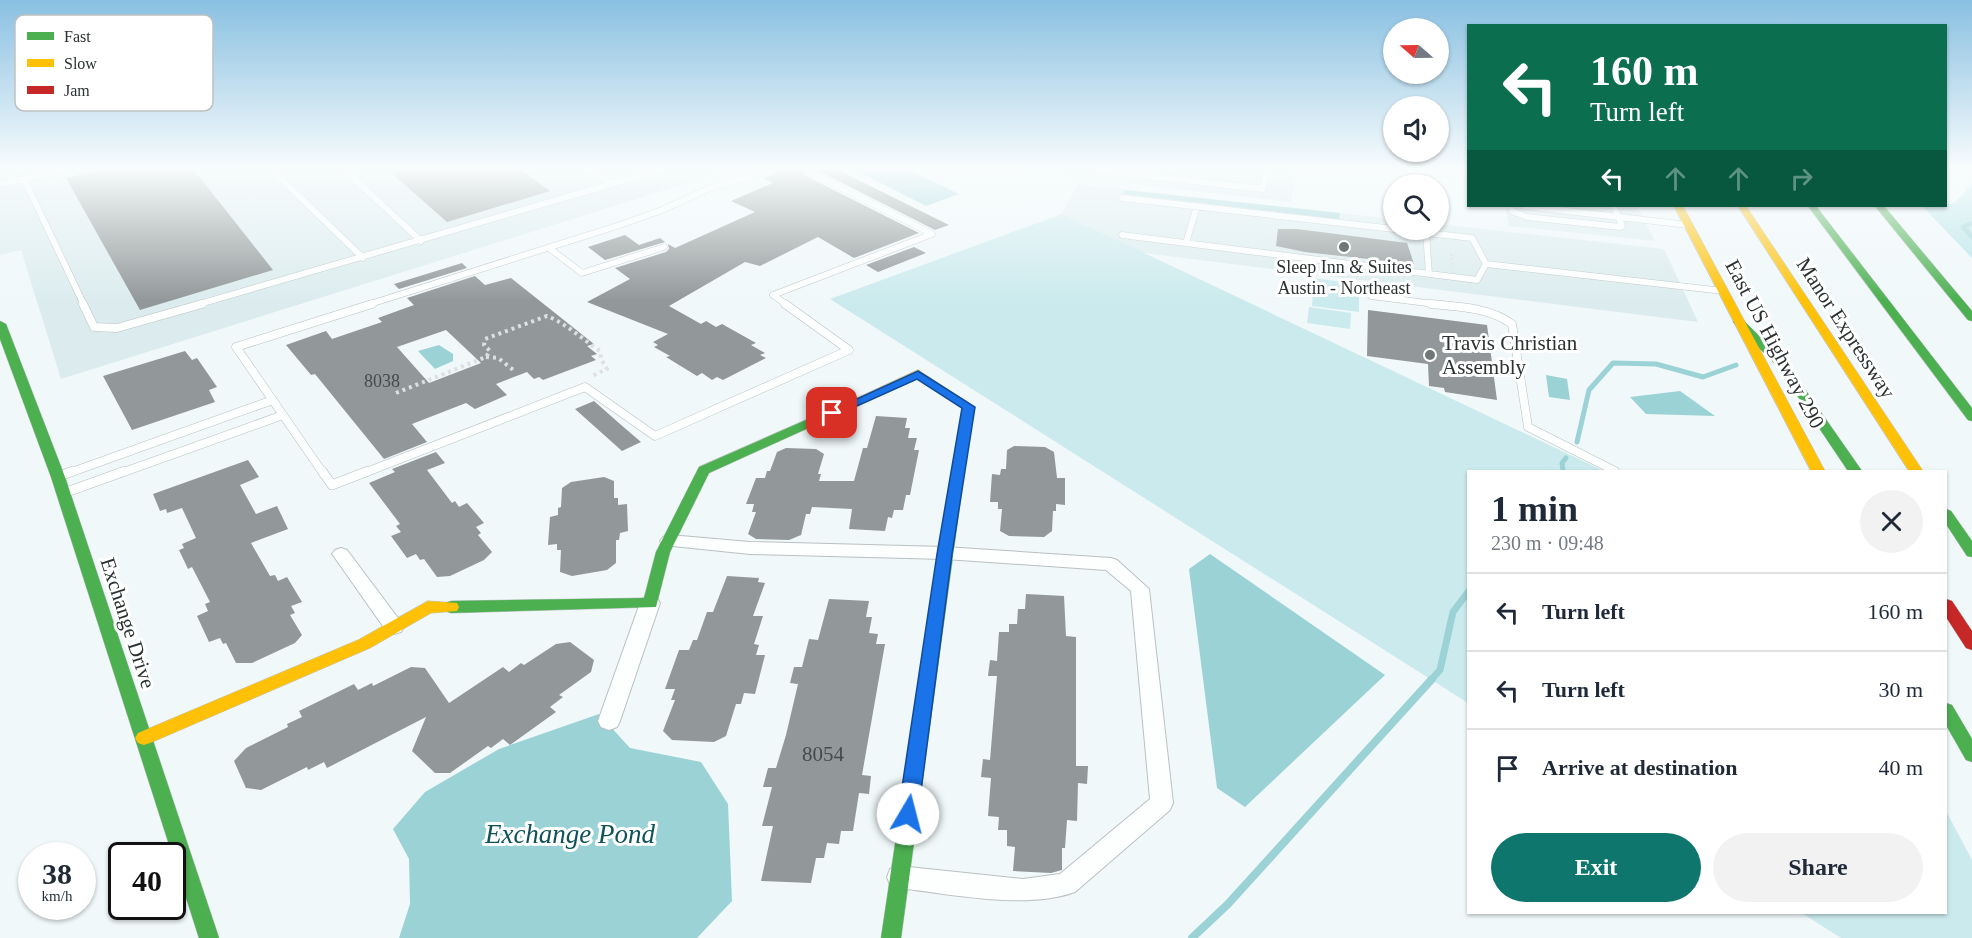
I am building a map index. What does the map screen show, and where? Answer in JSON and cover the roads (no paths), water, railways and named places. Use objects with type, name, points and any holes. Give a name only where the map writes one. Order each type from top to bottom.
[{"type":"main road","name":"East US Highway 290","points":[[1682,214],[1817,470]]},
{"type":"main road","name":"Manor Expressway","points":[[1747,214],[1915,470]]},
{"type":"main road","name":"Manor Expressway","points":[[1818,214],[1972,417]]},
{"type":"main road","points":[[1885,214],[1972,318]]},
{"type":"main road","points":[[1739,322],[1782,365],[1854,470]]},
{"type":"main road","name":"Exchange Drive","points":[[0,324],[58,477],[209,938]]},
{"type":"main road","points":[[144,738],[364,644],[428,607],[650,603],[663,552],[704,470],[918,374],[969,407],[945,554],[891,938]]},
{"type":"main road","points":[[1947,515],[1972,552]]},
{"type":"main road","points":[[1947,606],[1972,644]]},
{"type":"main road","points":[[1947,712],[1972,755]]},
{"type":"street","points":[[669,541],[750,548],[945,554],[1111,564],[1140,589],[1161,803],[1066,884],[1023,891],[899,877]]},
{"type":"street","points":[[341,554],[394,627]]},
{"type":"street","points":[[609,721],[650,603]]},
{"type":"lane","points":[[40,214],[94,327],[117,328],[514,214]]},
{"type":"lane","points":[[317,214],[363,258]]},
{"type":"lane","points":[[391,214],[421,242]]},
{"type":"lane","points":[[651,214],[236,347],[332,485],[585,387],[655,436],[849,350],[773,295],[932,234],[892,214]]},
{"type":"lane","points":[[1186,243],[1195,214]]},
{"type":"lane","points":[[1264,214],[1383,228]]},
{"type":"lane","points":[[1517,214],[1620,227],[1622,226],[1618,216]]},
{"type":"lane","points":[[1597,214],[1688,225]]},
{"type":"lane","points":[[1122,235],[1477,280],[1486,264]]},
{"type":"lane","points":[[1449,235],[1472,238],[1486,264]]},
{"type":"lane","points":[[1427,240],[1429,274]]},
{"type":"lane","points":[[549,248],[582,273],[664,247]]},
{"type":"lane","points":[[1486,264],[1723,291]]},
{"type":"lane","points":[[1371,296],[1487,311],[1500,315],[1512,324],[1528,427],[1613,470]]},
{"type":"lane","points":[[58,477],[273,400]]},
{"type":"lane","points":[[63,493],[283,415]]},
{"type":"water","points":[[1294,214],[1340,214],[1339,219]]},
{"type":"water","points":[[439,345],[453,354],[453,361],[435,369],[418,351]]},
{"type":"water","points":[[1546,375],[1567,379],[1570,400],[1549,397]]},
{"type":"water","points":[[1680,391],[1715,416],[1646,414],[1630,397]]},
{"type":"water","points":[[1210,554],[1385,675],[1245,807],[1217,788],[1189,569]]},
{"type":"water","name":"Exchange Pond","points":[[599,714],[630,748],[701,762],[728,804],[732,901],[697,938],[399,938],[410,904],[409,859],[393,829],[425,792],[499,749]]},
{"type":"waterway","points":[[1972,223],[1963,227],[1972,237]]},
{"type":"waterway","points":[[1577,442],[1589,390],[1613,363],[1656,364],[1703,377],[1736,365]]},
{"type":"waterway","points":[[1563,470],[1562,463],[1566,458]]},
{"type":"waterway","points":[[1430,681],[1440,670],[1453,612],[1467,593]]},
{"type":"waterway","points":[[1192,938],[1228,904],[1432,679]]},
{"type":"place","name":"Sleep Inn & Suites Austin - Northeast","points":[[1344,247]]},
{"type":"place","name":"Travis Christian Assembly","points":[[1430,355]]}]
